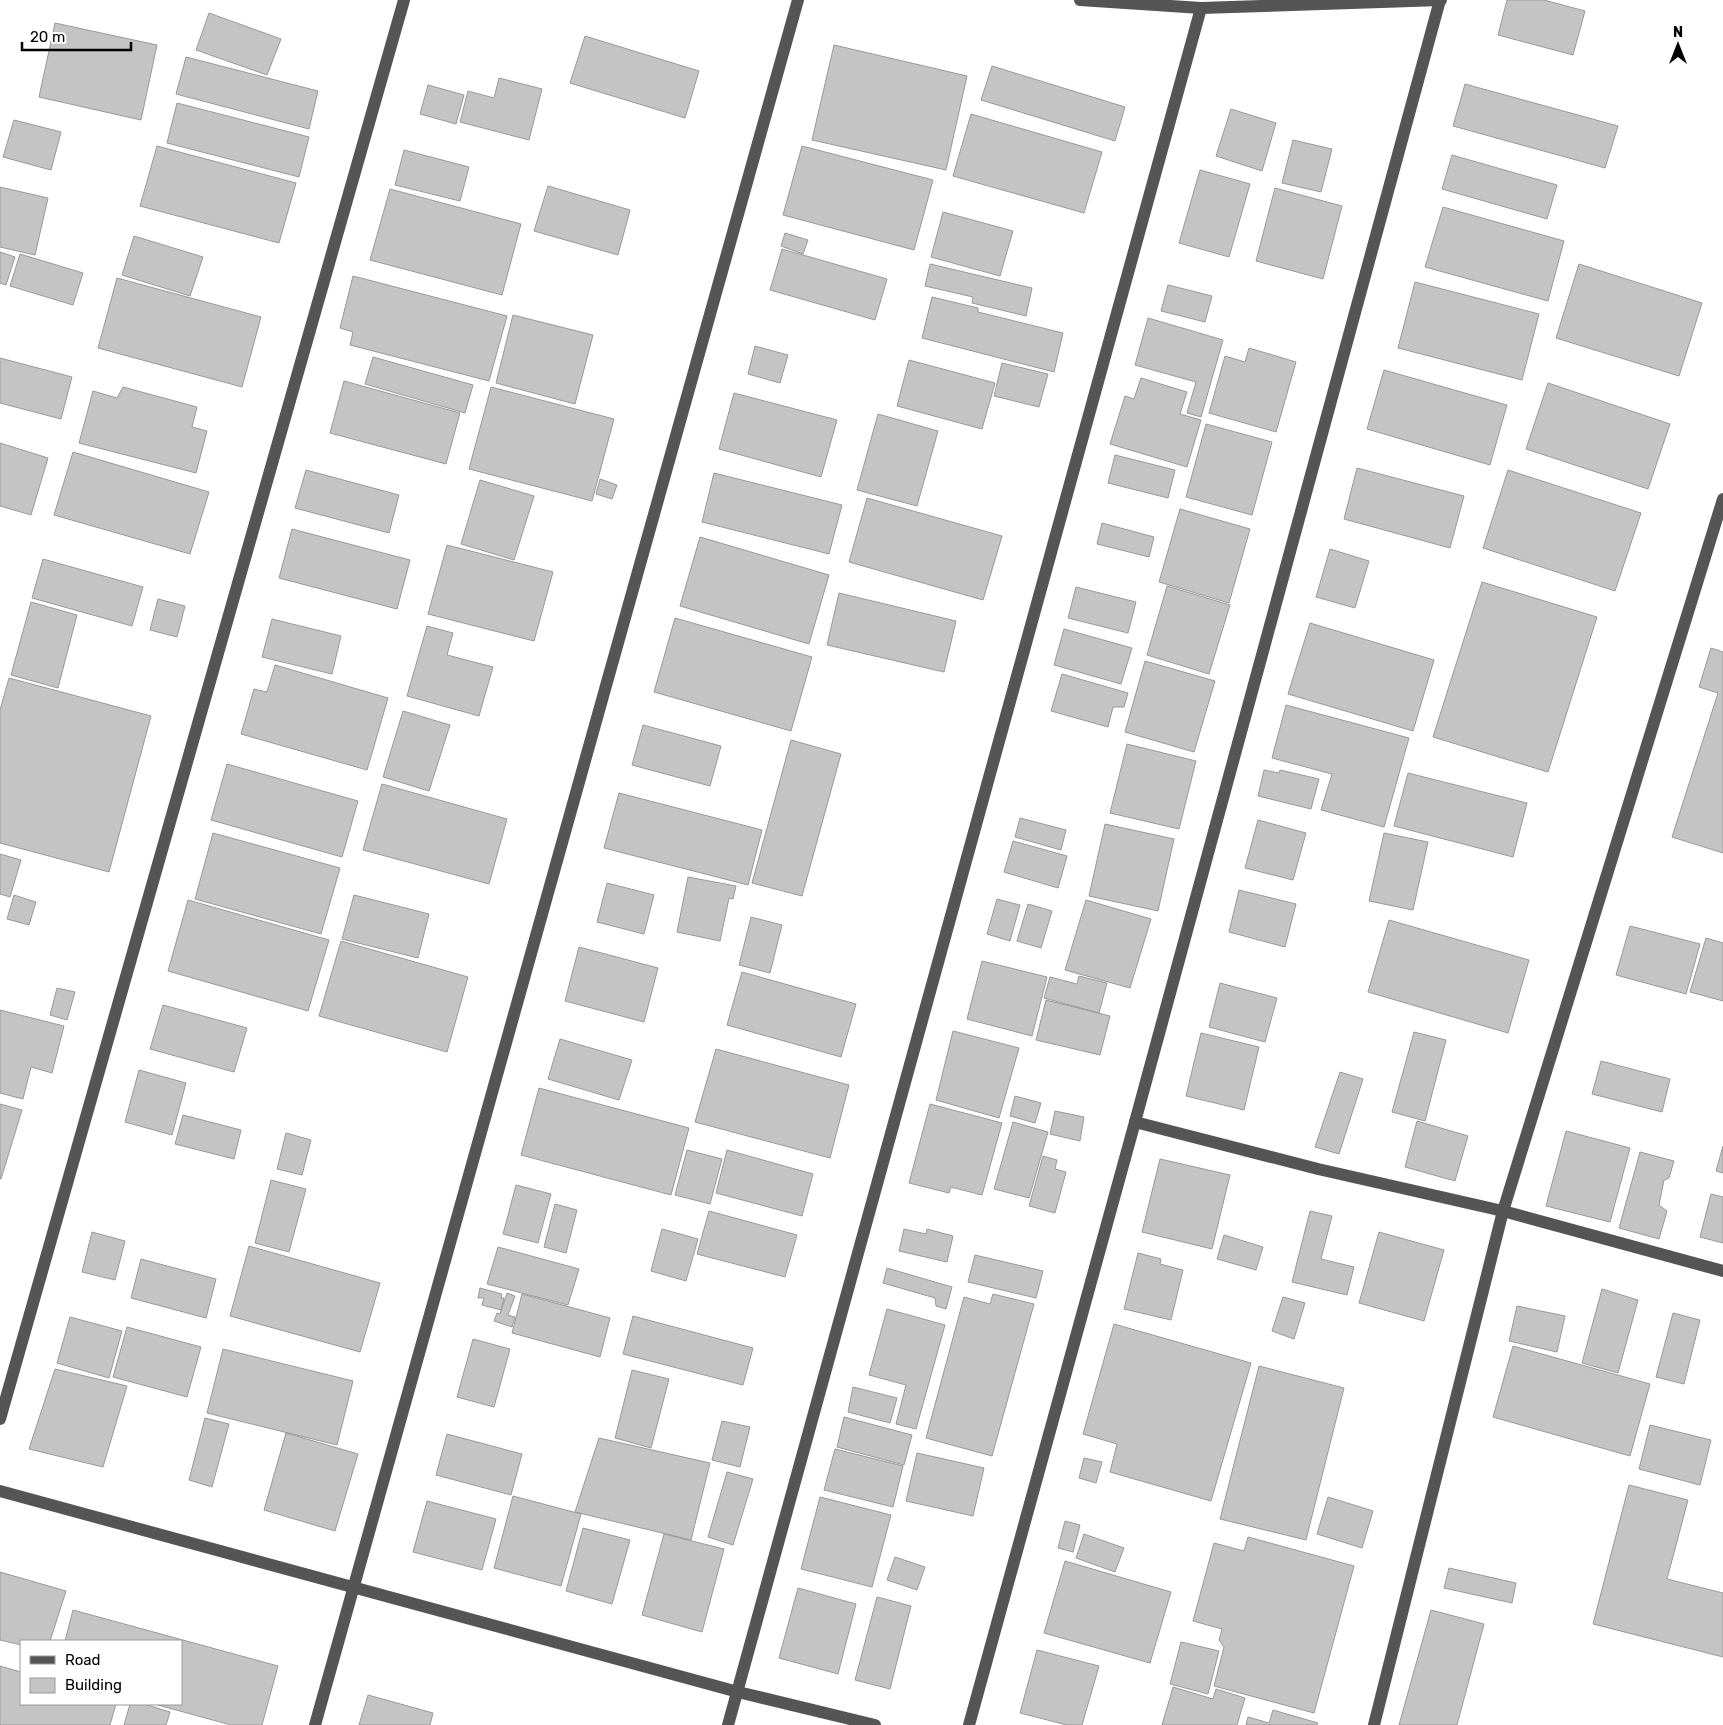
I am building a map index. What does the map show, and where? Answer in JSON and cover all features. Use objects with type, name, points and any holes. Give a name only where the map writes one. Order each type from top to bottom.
[{"type":"street","points":[[0,1419],[404,0]]},
{"type":"street","points":[[315,1725],[352,1586],[798,0]]},
{"type":"street","points":[[969,1725],[1440,0],[1201,8],[1080,0]]},
{"type":"street","points":[[728,1725],[1201,8]]},
{"type":"street","points":[[1374,1725],[1503,1211],[1723,499]]},
{"type":"street","points":[[1135,1122],[1318,1169],[1503,1211],[1723,1271]]},
{"type":"street","points":[[0,1492],[738,1692],[876,1725]]},
{"type":"building","points":[[1507,0],[1544,0],[1585,11],[1573,55],[1498,35]]},
{"type":"building","points":[[209,13],[281,39],[267,75],[196,50]]},
{"type":"building","points":[[55,23],[157,45],[141,120],[39,97]]},
{"type":"building","points":[[585,36],[699,71],[685,118],[570,83]]},
{"type":"building","points":[[834,45],[967,76],[946,170],[812,140]]},
{"type":"building","points":[[186,57],[318,91],[309,129],[176,94]]},
{"type":"building","points":[[992,66],[1125,107],[1115,141],[981,100]]},
{"type":"building","points":[[499,78],[542,89],[529,140],[460,122],[468,91],[494,98]]},
{"type":"building","points":[[1465,84],[1618,126],[1605,168],[1453,126]]},
{"type":"building","points":[[428,85],[464,95],[456,124],[420,114]]},
{"type":"building","points":[[177,103],[309,137],[299,177],[167,143]]},
{"type":"building","points":[[1231,109],[1276,123],[1262,171],[1216,156]]},
{"type":"building","points":[[971,114],[1102,152],[1084,213],[953,176]]},
{"type":"building","points":[[14,120],[61,132],[51,170],[3,157]]},
{"type":"building","points":[[1293,140],[1332,149],[1321,192],[1282,183]]},
{"type":"building","points":[[157,146],[296,183],[279,243],[140,206]]},
{"type":"building","points":[[802,146],[933,180],[914,250],[783,215]]},
{"type":"building","points":[[404,150],[469,167],[460,201],[395,185]]},
{"type":"building","points":[[1452,155],[1557,185],[1547,219],[1442,189]]},
{"type":"building","points":[[1200,170],[1250,184],[1229,257],[1179,243]]},
{"type":"building","points":[[548,186],[630,210],[618,255],[534,231]]},
{"type":"building","points":[[0,187],[48,198],[35,255],[0,247]]},
{"type":"building","points":[[1275,188],[1342,206],[1323,279],[1256,261]]},
{"type":"building","points":[[390,189],[521,224],[502,295],[370,260]]},
{"type":"building","points":[[1443,207],[1564,241],[1548,301],[1425,267]]},
{"type":"building","points":[[943,212],[1013,231],[1000,276],[931,257]]},
{"type":"building","points":[[785,233],[808,240],[803,254],[781,246]]},
{"type":"building","points":[[134,236],[203,257],[190,296],[122,275]]},
{"type":"building","points":[[782,249],[887,279],[875,320],[770,290]]},
{"type":"building","points":[[0,252],[15,257],[6,285],[0,283]]},
{"type":"building","points":[[20,254],[83,273],[73,305],[10,286]]},
{"type":"building","points":[[930,264],[1032,288],[1026,316],[972,303],[973,297],[925,286]]},
{"type":"building","points":[[1579,264],[1702,303],[1679,376],[1556,338]]},
{"type":"building","points":[[353,276],[507,316],[489,381],[350,345],[353,332],[340,328]]},
{"type":"building","points":[[117,278],[261,317],[242,387],[98,348]]},
{"type":"building","points":[[1415,282],[1539,314],[1522,380],[1398,348]]},
{"type":"building","points":[[1168,285],[1212,296],[1205,322],[1161,311]]},
{"type":"building","points":[[932,297],[978,308],[978,312],[1063,333],[1054,372],[922,338]]},
{"type":"building","points":[[513,315],[593,335],[575,404],[496,383]]},
{"type":"building","points":[[1148,318],[1223,340],[1201,417],[1187,413],[1196,382],[1135,365]]},
{"type":"building","points":[[755,346],[788,355],[780,383],[748,374]]},
{"type":"building","points":[[1249,348],[1296,362],[1276,432],[1209,413],[1225,356],[1245,362]]},
{"type":"building","points":[[373,357],[473,385],[465,413],[365,384]]},
{"type":"building","points":[[0,358],[72,377],[61,419],[0,403]]},
{"type":"building","points":[[909,360],[995,383],[982,429],[897,406]]},
{"type":"building","points":[[1002,363],[1048,374],[1039,407],[994,396]]},
{"type":"building","points":[[1384,370],[1507,405],[1490,465],[1367,429]]},
{"type":"building","points":[[1141,378],[1187,392],[1180,414],[1201,420],[1187,467],[1110,444],[1125,396],[1134,399]]},
{"type":"building","points":[[344,381],[460,413],[446,464],[330,433]]},
{"type":"building","points":[[1548,383],[1670,424],[1648,489],[1526,449]]},
{"type":"building","points":[[123,387],[197,407],[192,427],[207,431],[196,473],[79,443],[93,391],[117,398]]},
{"type":"building","points":[[491,387],[614,419],[592,501],[469,469]]},
{"type":"building","points":[[734,393],[837,420],[821,477],[719,449]]},
{"type":"building","points":[[878,414],[938,431],[917,506],[857,490]]},
{"type":"building","points":[[1206,424],[1272,442],[1252,515],[1186,497]]},
{"type":"building","points":[[0,443],[48,458],[31,515],[0,506]]},
{"type":"building","points":[[73,452],[209,492],[190,554],[54,515]]},
{"type":"building","points":[[1115,455],[1175,470],[1168,498],[1108,483]]},
{"type":"building","points":[[1357,468],[1464,496],[1450,548],[1344,519]]},
{"type":"building","points":[[306,470],[399,495],[389,533],[295,508]]},
{"type":"building","points":[[1508,470],[1641,513],[1615,591],[1483,548]]},
{"type":"building","points":[[714,473],[842,505],[829,554],[702,522]]},
{"type":"building","points":[[600,479],[617,485],[612,499],[596,494]]},
{"type":"building","points":[[480,480],[534,496],[514,560],[461,544]]},
{"type":"building","points":[[867,498],[1002,536],[983,600],[849,562]]},
{"type":"building","points":[[1180,509],[1250,529],[1229,603],[1159,582]]},
{"type":"building","points":[[1102,523],[1154,537],[1149,557],[1097,544]]},
{"type":"building","points":[[292,529],[410,560],[397,609],[279,578]]},
{"type":"building","points":[[700,537],[829,575],[809,644],[680,606]]},
{"type":"building","points":[[447,545],[553,572],[534,641],[428,614]]},
{"type":"building","points":[[1330,549],[1369,561],[1355,608],[1316,597]]},
{"type":"building","points":[[43,559],[143,587],[132,626],[32,598]]},
{"type":"building","points":[[1482,582],[1597,617],[1548,772],[1433,737]]},
{"type":"building","points":[[1167,586],[1230,605],[1209,674],[1147,655]]},
{"type":"building","points":[[1076,587],[1136,602],[1128,633],[1068,618]]},
{"type":"building","points":[[839,593],[956,621],[944,672],[827,645]]},
{"type":"building","points":[[158,599],[185,606],[177,637],[150,630]]},
{"type":"building","points":[[31,602],[77,615],[58,688],[11,675]]},
{"type":"building","points":[[675,618],[812,657],[791,731],[654,692]]},
{"type":"building","points":[[272,619],[341,636],[332,674],[262,657]]},
{"type":"building","points":[[1310,623],[1434,660],[1413,731],[1288,694]]},
{"type":"building","points":[[427,626],[453,633],[447,655],[493,667],[479,716],[407,696]]},
{"type":"building","points":[[1064,629],[1132,648],[1121,684],[1054,665]]},
{"type":"building","points":[[1711,648],[1723,652],[1723,853],[1672,837],[1718,693],[1699,687]]},
{"type":"building","points":[[1145,661],[1215,681],[1194,752],[1125,732]]},
{"type":"building","points":[[275,665],[388,698],[367,770],[241,734],[254,689],[267,692]]},
{"type":"building","points":[[1062,674],[1128,693],[1124,707],[1113,707],[1108,727],[1051,711]]},
{"type":"building","points":[[9,678],[151,716],[109,872],[0,843],[0,710]]},
{"type":"building","points":[[1286,705],[1409,738],[1384,827],[1321,810],[1332,774],[1272,758]]},
{"type":"building","points":[[403,711],[450,725],[429,791],[383,777]]},
{"type":"building","points":[[643,725],[721,746],[710,786],[632,765]]},
{"type":"building","points":[[791,740],[841,754],[802,896],[752,883]]},
{"type":"building","points":[[1127,744],[1196,761],[1179,829],[1110,813]]},
{"type":"building","points":[[227,764],[358,801],[342,857],[211,820]]},
{"type":"building","points":[[1264,770],[1279,773],[1280,770],[1319,779],[1311,809],[1258,796]]},
{"type":"building","points":[[1408,773],[1527,803],[1513,857],[1394,826]]},
{"type":"building","points":[[382,784],[507,819],[489,884],[363,850]]},
{"type":"building","points":[[619,793],[762,830],[748,885],[604,848]]},
{"type":"building","points":[[1020,818],[1066,830],[1061,850],[1015,837]]},
{"type":"building","points":[[1258,820],[1306,833],[1293,880],[1245,868]]},
{"type":"building","points":[[1105,824],[1174,839],[1158,911],[1089,896]]},
{"type":"building","points":[[213,833],[340,868],[321,934],[195,899]]},
{"type":"building","points":[[1384,833],[1428,842],[1413,910],[1369,901]]},
{"type":"building","points":[[1013,841],[1067,856],[1058,888],[1004,872]]},
{"type":"building","points":[[0,854],[21,860],[10,897],[0,894]]},
{"type":"building","points":[[688,877],[736,886],[733,899],[729,898],[720,941],[677,932]]},
{"type":"building","points":[[607,883],[654,895],[644,934],[597,922]]},
{"type":"building","points":[[1239,890],[1296,904],[1285,947],[1229,932]]},
{"type":"building","points":[[14,895],[36,902],[29,925],[7,919]]},
{"type":"building","points":[[354,895],[429,914],[418,958],[342,939]]},
{"type":"building","points":[[997,899],[1020,905],[1010,941],[987,934]]},
{"type":"building","points":[[188,900],[329,940],[308,1011],[168,971]]},
{"type":"building","points":[[1086,900],[1151,919],[1130,988],[1065,970]]},
{"type":"building","points":[[1028,904],[1052,911],[1041,948],[1017,941]]},
{"type":"building","points":[[751,917],[782,925],[770,973],[739,965]]},
{"type":"building","points":[[1389,920],[1529,960],[1508,1033],[1368,992]]},
{"type":"building","points":[[1630,926],[1700,944],[1686,994],[1616,975]]},
{"type":"building","points":[[1706,938],[1723,943],[1723,1001],[1690,992]]},
{"type":"building","points":[[341,941],[468,977],[447,1052],[319,1016]]},
{"type":"building","points":[[579,947],[658,968],[644,1022],[565,1001]]},
{"type":"building","points":[[982,961],[1047,977],[1032,1036],[967,1019]]},
{"type":"building","points":[[742,972],[856,1004],[841,1057],[727,1025]]},
{"type":"building","points":[[1079,976],[1107,983],[1099,1013],[1044,998],[1050,977],[1077,984]]},
{"type":"building","points":[[1220,983],[1277,998],[1265,1042],[1209,1027]]},
{"type":"building","points":[[57,988],[75,992],[67,1020],[50,1015]]},
{"type":"building","points":[[1046,1000],[1110,1016],[1100,1055],[1036,1040]]},
{"type":"building","points":[[163,1005],[247,1028],[234,1072],[150,1049]]},
{"type":"building","points":[[0,1010],[64,1026],[52,1073],[31,1067],[23,1099],[0,1093]]},
{"type":"building","points":[[953,1031],[1019,1048],[999,1118],[936,1100]]},
{"type":"building","points":[[1414,1032],[1446,1040],[1425,1121],[1392,1112]]},
{"type":"building","points":[[1201,1033],[1259,1047],[1244,1110],[1186,1096]]},
{"type":"building","points":[[560,1039],[632,1060],[619,1100],[548,1079]]},
{"type":"building","points":[[716,1049],[849,1085],[830,1158],[695,1122]]},
{"type":"building","points":[[1601,1061],[1670,1079],[1662,1112],[1592,1094]]},
{"type":"building","points":[[139,1070],[186,1083],[172,1135],[125,1122]]},
{"type":"building","points":[[1340,1072],[1363,1079],[1339,1154],[1315,1147]]},
{"type":"building","points":[[539,1088],[689,1128],[671,1195],[521,1155]]},
{"type":"building","points":[[1015,1096],[1041,1103],[1035,1123],[1010,1116]]},
{"type":"building","points":[[0,1104],[22,1110],[1,1179],[0,1179]]},
{"type":"building","points":[[930,1104],[1002,1123],[982,1195],[951,1187],[949,1193],[909,1183]]},
{"type":"building","points":[[1055,1111],[1084,1117],[1080,1141],[1050,1134]]},
{"type":"building","points":[[183,1115],[241,1130],[234,1159],[175,1144]]},
{"type":"building","points":[[1417,1121],[1468,1136],[1455,1181],[1405,1167]]},
{"type":"building","points":[[1013,1122],[1048,1132],[1029,1198],[994,1189]]},
{"type":"building","points":[[1566,1131],[1630,1148],[1610,1222],[1546,1206]]},
{"type":"building","points":[[286,1133],[311,1140],[302,1175],[277,1169]]},
{"type":"building","points":[[1723,1146],[1723,1173],[1716,1171]]},
{"type":"building","points":[[687,1150],[722,1159],[710,1204],[675,1195]]},
{"type":"building","points":[[727,1150],[813,1174],[802,1216],[716,1193]]},
{"type":"building","points":[[1640,1152],[1674,1161],[1669,1178],[1664,1180],[1659,1205],[1667,1211],[1659,1239],[1619,1228]]},
{"type":"building","points":[[1043,1156],[1057,1160],[1055,1169],[1066,1172],[1055,1213],[1029,1206]]},
{"type":"building","points":[[1160,1159],[1230,1175],[1212,1249],[1142,1232]]},
{"type":"building","points":[[271,1180],[306,1189],[289,1252],[255,1243]]},
{"type":"building","points":[[516,1185],[551,1194],[538,1243],[503,1234]]},
{"type":"building","points":[[1711,1194],[1723,1197],[1723,1243],[1700,1237]]},
{"type":"building","points":[[555,1204],[577,1210],[566,1253],[544,1247]]},
{"type":"building","points":[[709,1211],[797,1235],[785,1277],[697,1254]]},
{"type":"building","points":[[1310,1211],[1332,1216],[1321,1259],[1354,1267],[1347,1295],[1292,1282]]},
{"type":"building","points":[[662,1229],[698,1239],[686,1281],[651,1271]]},
{"type":"building","points":[[904,1229],[926,1234],[927,1229],[953,1236],[947,1262],[899,1251]]},
{"type":"building","points":[[92,1232],[125,1241],[115,1280],[82,1272]]},
{"type":"building","points":[[1379,1232],[1444,1250],[1424,1321],[1359,1303]]},
{"type":"building","points":[[1224,1235],[1263,1247],[1256,1270],[1217,1259]]},
{"type":"building","points":[[249,1246],[380,1283],[360,1352],[230,1316]]},
{"type":"building","points":[[498,1247],[579,1269],[568,1305],[487,1284]]},
{"type":"building","points":[[1138,1253],[1161,1259],[1160,1264],[1183,1270],[1171,1320],[1124,1309]]},
{"type":"building","points":[[975,1255],[1043,1271],[1036,1298],[968,1282]]},
{"type":"building","points":[[141,1259],[216,1279],[206,1318],[131,1298]]},
{"type":"building","points":[[887,1268],[952,1287],[946,1309],[936,1306],[935,1298],[883,1283]]},
{"type":"building","points":[[480,1288],[502,1294],[501,1298],[504,1298],[501,1310],[482,1305],[484,1298],[478,1298]]},
{"type":"building","points":[[1602,1289],[1638,1300],[1618,1373],[1582,1363]]},
{"type":"building","points":[[507,1293],[515,1296],[508,1315],[515,1317],[512,1327],[494,1321],[497,1313],[500,1314]]},
{"type":"building","points":[[522,1294],[610,1318],[600,1357],[512,1333]]},
{"type":"building","points":[[993,1294],[1034,1304],[992,1456],[926,1438],[964,1297],[990,1304]]},
{"type":"building","points":[[1283,1297],[1305,1303],[1294,1339],[1272,1331]]},
{"type":"building","points":[[1517,1306],[1565,1316],[1557,1352],[1509,1341]]},
{"type":"building","points":[[887,1309],[945,1325],[916,1429],[896,1424],[906,1385],[869,1375]]},
{"type":"building","points":[[1673,1313],[1700,1320],[1684,1384],[1656,1377]]},
{"type":"building","points":[[633,1316],[753,1348],[743,1385],[623,1354]]},
{"type":"building","points":[[70,1317],[122,1331],[109,1378],[57,1363]]},
{"type":"building","points":[[1114,1324],[1251,1363],[1211,1501],[1110,1472],[1117,1444],[1083,1434]]},
{"type":"building","points":[[127,1327],[201,1347],[187,1397],[113,1377]]},
{"type":"building","points":[[473,1339],[510,1349],[494,1407],[457,1397]]},
{"type":"building","points":[[1513,1346],[1650,1384],[1630,1456],[1493,1417]]},
{"type":"building","points":[[223,1349],[353,1381],[337,1445],[207,1413]]},
{"type":"building","points":[[1259,1366],[1344,1388],[1306,1540],[1220,1519]]},
{"type":"building","points":[[55,1369],[127,1386],[103,1467],[29,1449]]},
{"type":"building","points":[[632,1370],[669,1379],[651,1448],[615,1438]]},
{"type":"building","points":[[853,1387],[897,1398],[890,1423],[848,1412]]},
{"type":"building","points":[[844,1417],[912,1435],[904,1465],[837,1447]]},
{"type":"building","points":[[205,1418],[229,1424],[212,1487],[189,1480]]},
{"type":"building","points":[[722,1421],[750,1427],[740,1467],[712,1460]]},
{"type":"building","points":[[1650,1425],[1711,1440],[1700,1485],[1639,1469]]},
{"type":"building","points":[[286,1433],[358,1454],[335,1531],[264,1510]]},
{"type":"building","points":[[447,1434],[522,1454],[511,1495],[436,1475]]},
{"type":"building","points":[[599,1438],[710,1463],[691,1540],[575,1512]]},
{"type":"building","points":[[835,1449],[903,1466],[893,1507],[824,1490]]},
{"type":"building","points":[[917,1453],[984,1468],[973,1516],[906,1501]]},
{"type":"building","points":[[1084,1458],[1102,1462],[1096,1483],[1079,1478]]},
{"type":"building","points":[[727,1472],[753,1479],[733,1545],[708,1537]]},
{"type":"building","points":[[1629,1485],[1688,1500],[1667,1579],[1723,1593],[1723,1657],[1593,1624]]},
{"type":"building","points":[[513,1496],[581,1514],[561,1586],[494,1568]]},
{"type":"building","points":[[820,1497],[891,1515],[872,1587],[801,1569]]},
{"type":"building","points":[[1328,1497],[1373,1511],[1362,1548],[1317,1534]]},
{"type":"building","points":[[427,1501],[496,1519],[482,1570],[413,1552]]},
{"type":"building","points":[[1065,1521],[1080,1525],[1073,1552],[1058,1548]]},
{"type":"building","points":[[583,1528],[630,1540],[612,1604],[566,1591]]},
{"type":"building","points":[[664,1534],[724,1549],[702,1632],[642,1615]]},
{"type":"building","points":[[1084,1534],[1124,1548],[1115,1572],[1076,1558]]},
{"type":"building","points":[[1248,1537],[1354,1566],[1314,1713],[1214,1686],[1224,1647],[1219,1640],[1222,1629],[1193,1621],[1214,1543],[1244,1551]]},
{"type":"building","points":[[895,1557],[925,1567],[917,1590],[887,1580]]},
{"type":"building","points":[[1065,1561],[1171,1592],[1150,1663],[1044,1633]]},
{"type":"building","points":[[1449,1568],[1516,1583],[1512,1603],[1444,1588]]},
{"type":"building","points":[[0,1572],[66,1591],[50,1640],[20,1640],[20,1645],[0,1640]]},
{"type":"building","points":[[798,1588],[856,1604],[838,1674],[779,1658]]},
{"type":"building","points":[[877,1597],[911,1606],[890,1689],[855,1680]]},
{"type":"building","points":[[73,1610],[278,1666],[262,1725],[231,1725],[158,1705],[182,1705],[182,1640],[65,1640]]},
{"type":"building","points":[[1431,1610],[1484,1624],[1457,1725],[1399,1725]]},
{"type":"building","points":[[1181,1642],[1219,1651],[1208,1694],[1170,1684]]},
{"type":"building","points":[[1037,1650],[1099,1666],[1082,1725],[1067,1725],[1020,1713]]},
{"type":"building","points":[[0,1666],[20,1672],[20,1705],[116,1705],[110,1725],[0,1725]]},
{"type":"building","points":[[1173,1687],[1213,1699],[1216,1689],[1245,1698],[1237,1725],[1162,1725]]},
{"type":"building","points":[[368,1695],[433,1713],[430,1725],[359,1725]]},
{"type":"building","points":[[130,1705],[147,1705],[170,1712],[166,1725],[124,1725]]},
{"type":"building","points":[[1273,1710],[1318,1723],[1317,1725],[1246,1725],[1248,1717],[1269,1723]]}]
